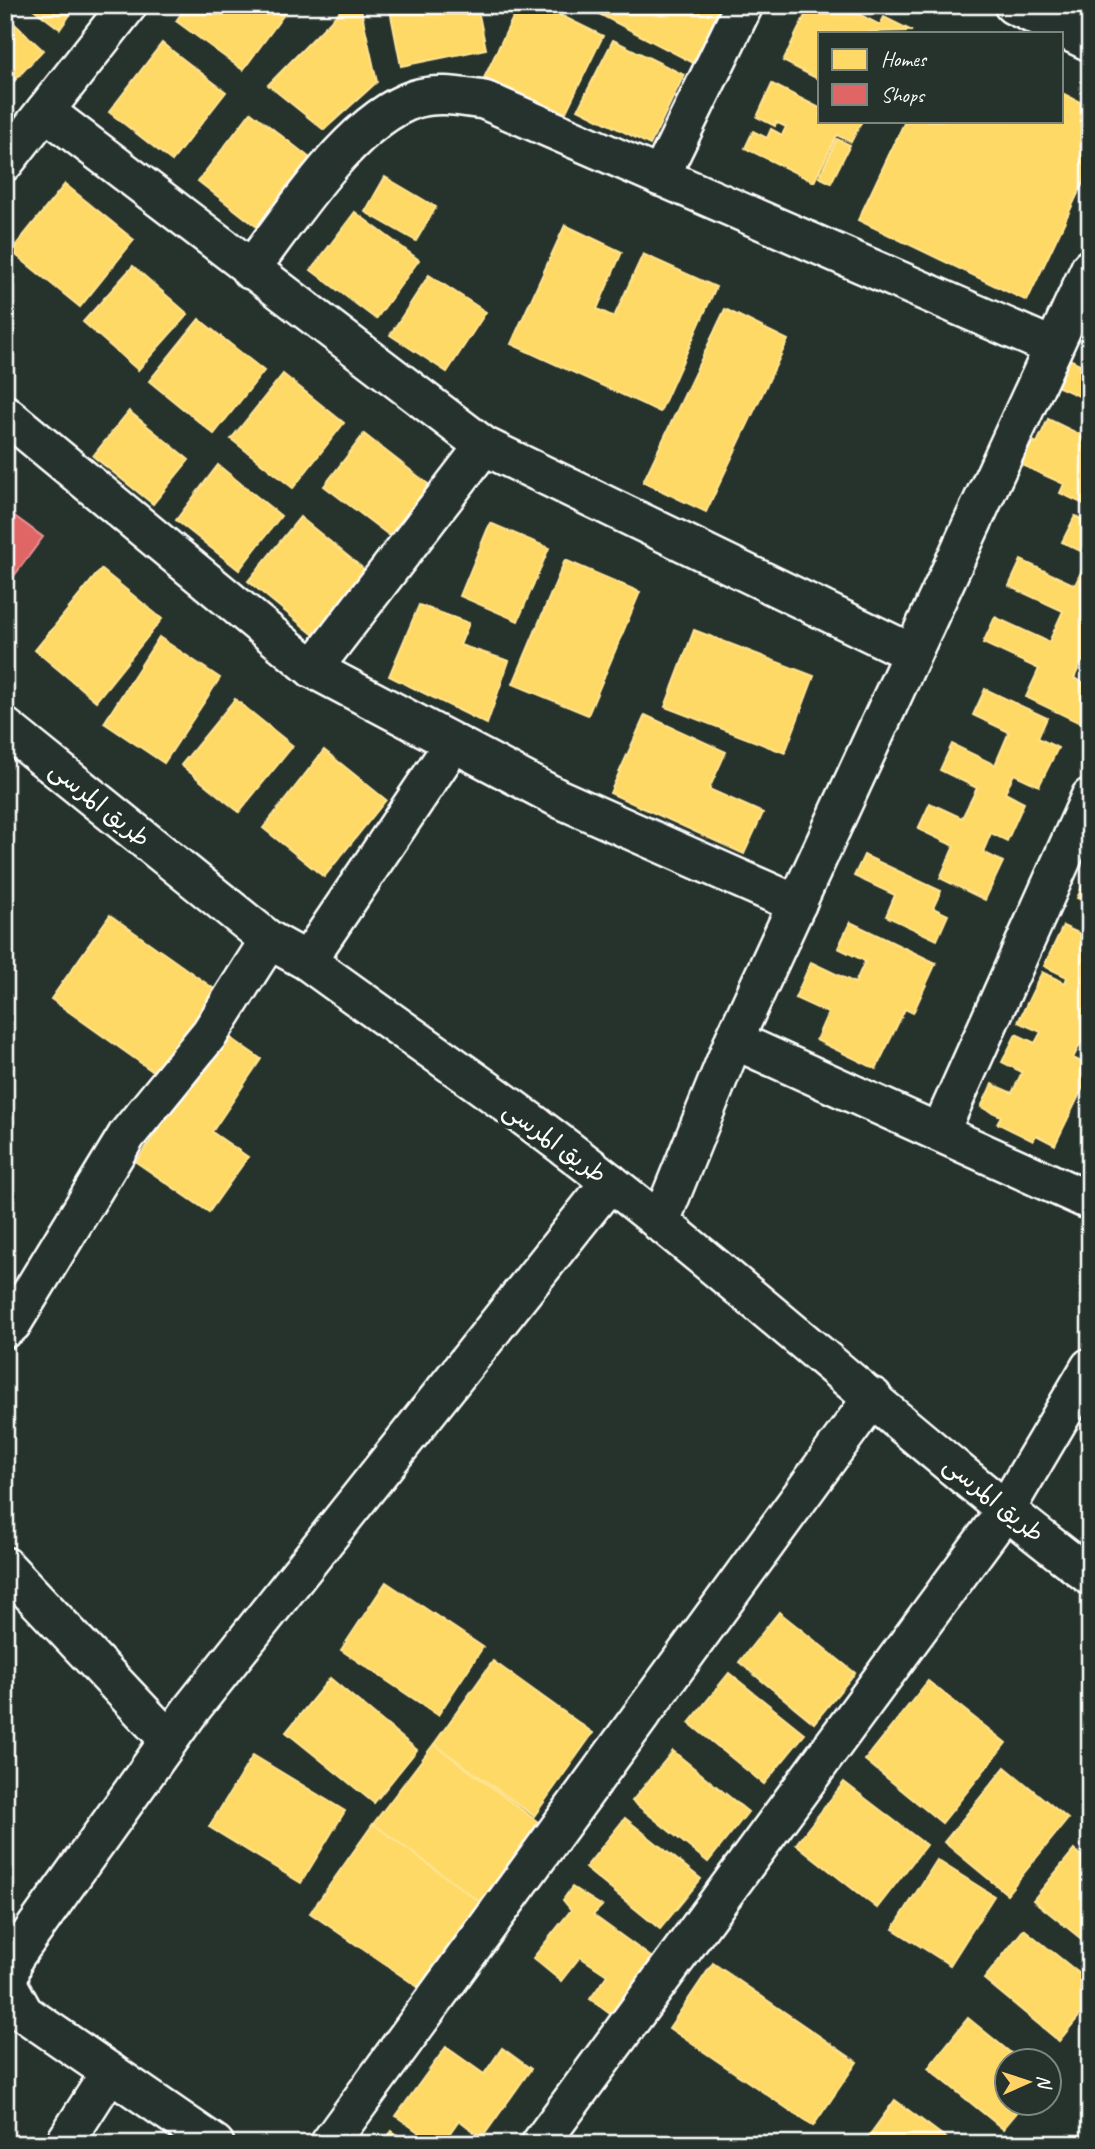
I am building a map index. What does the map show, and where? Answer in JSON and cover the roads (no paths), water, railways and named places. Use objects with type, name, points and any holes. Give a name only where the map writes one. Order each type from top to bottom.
[{"type":"street","points":[[5,162],[128,5]]},
{"type":"street","points":[[660,177],[744,5]]},
{"type":"street","points":[[1013,5],[1090,42]]},
{"type":"street","points":[[250,270],[342,152],[386,112],[416,99],[442,94],[484,100],[1053,347]]},
{"type":"street","points":[[45,111],[484,446],[912,653]]},
{"type":"street","points":[[660,1223],[734,1040],[1090,268]]},
{"type":"street","points":[[5,414],[313,669],[561,799],[797,904]]},
{"type":"street","points":[[313,669],[484,446]]},
{"type":"street","name":"طريق المرسى","points":[[5,727],[269,940],[307,961],[610,1182],[873,1397],[1005,1511],[1090,1576]]},
{"type":"street","points":[[307,961],[453,744]]},
{"type":"street","points":[[940,1132],[1090,797]]},
{"type":"street","points":[[5,1329],[12,1324],[127,1135],[210,1033],[269,940]]},
{"type":"street","points":[[734,1040],[1090,1200]]},
{"type":"street","points":[[215,2144],[24,2013],[6,1985],[13,1959],[169,1740],[610,1182]]},
{"type":"street","points":[[540,2144],[1005,1511],[1090,1367]]},
{"type":"street","points":[[329,2144],[873,1397]]},
{"type":"street","points":[[5,1566],[169,1740]]},
{"type":"street","points":[[64,2144],[110,2072]]}]
